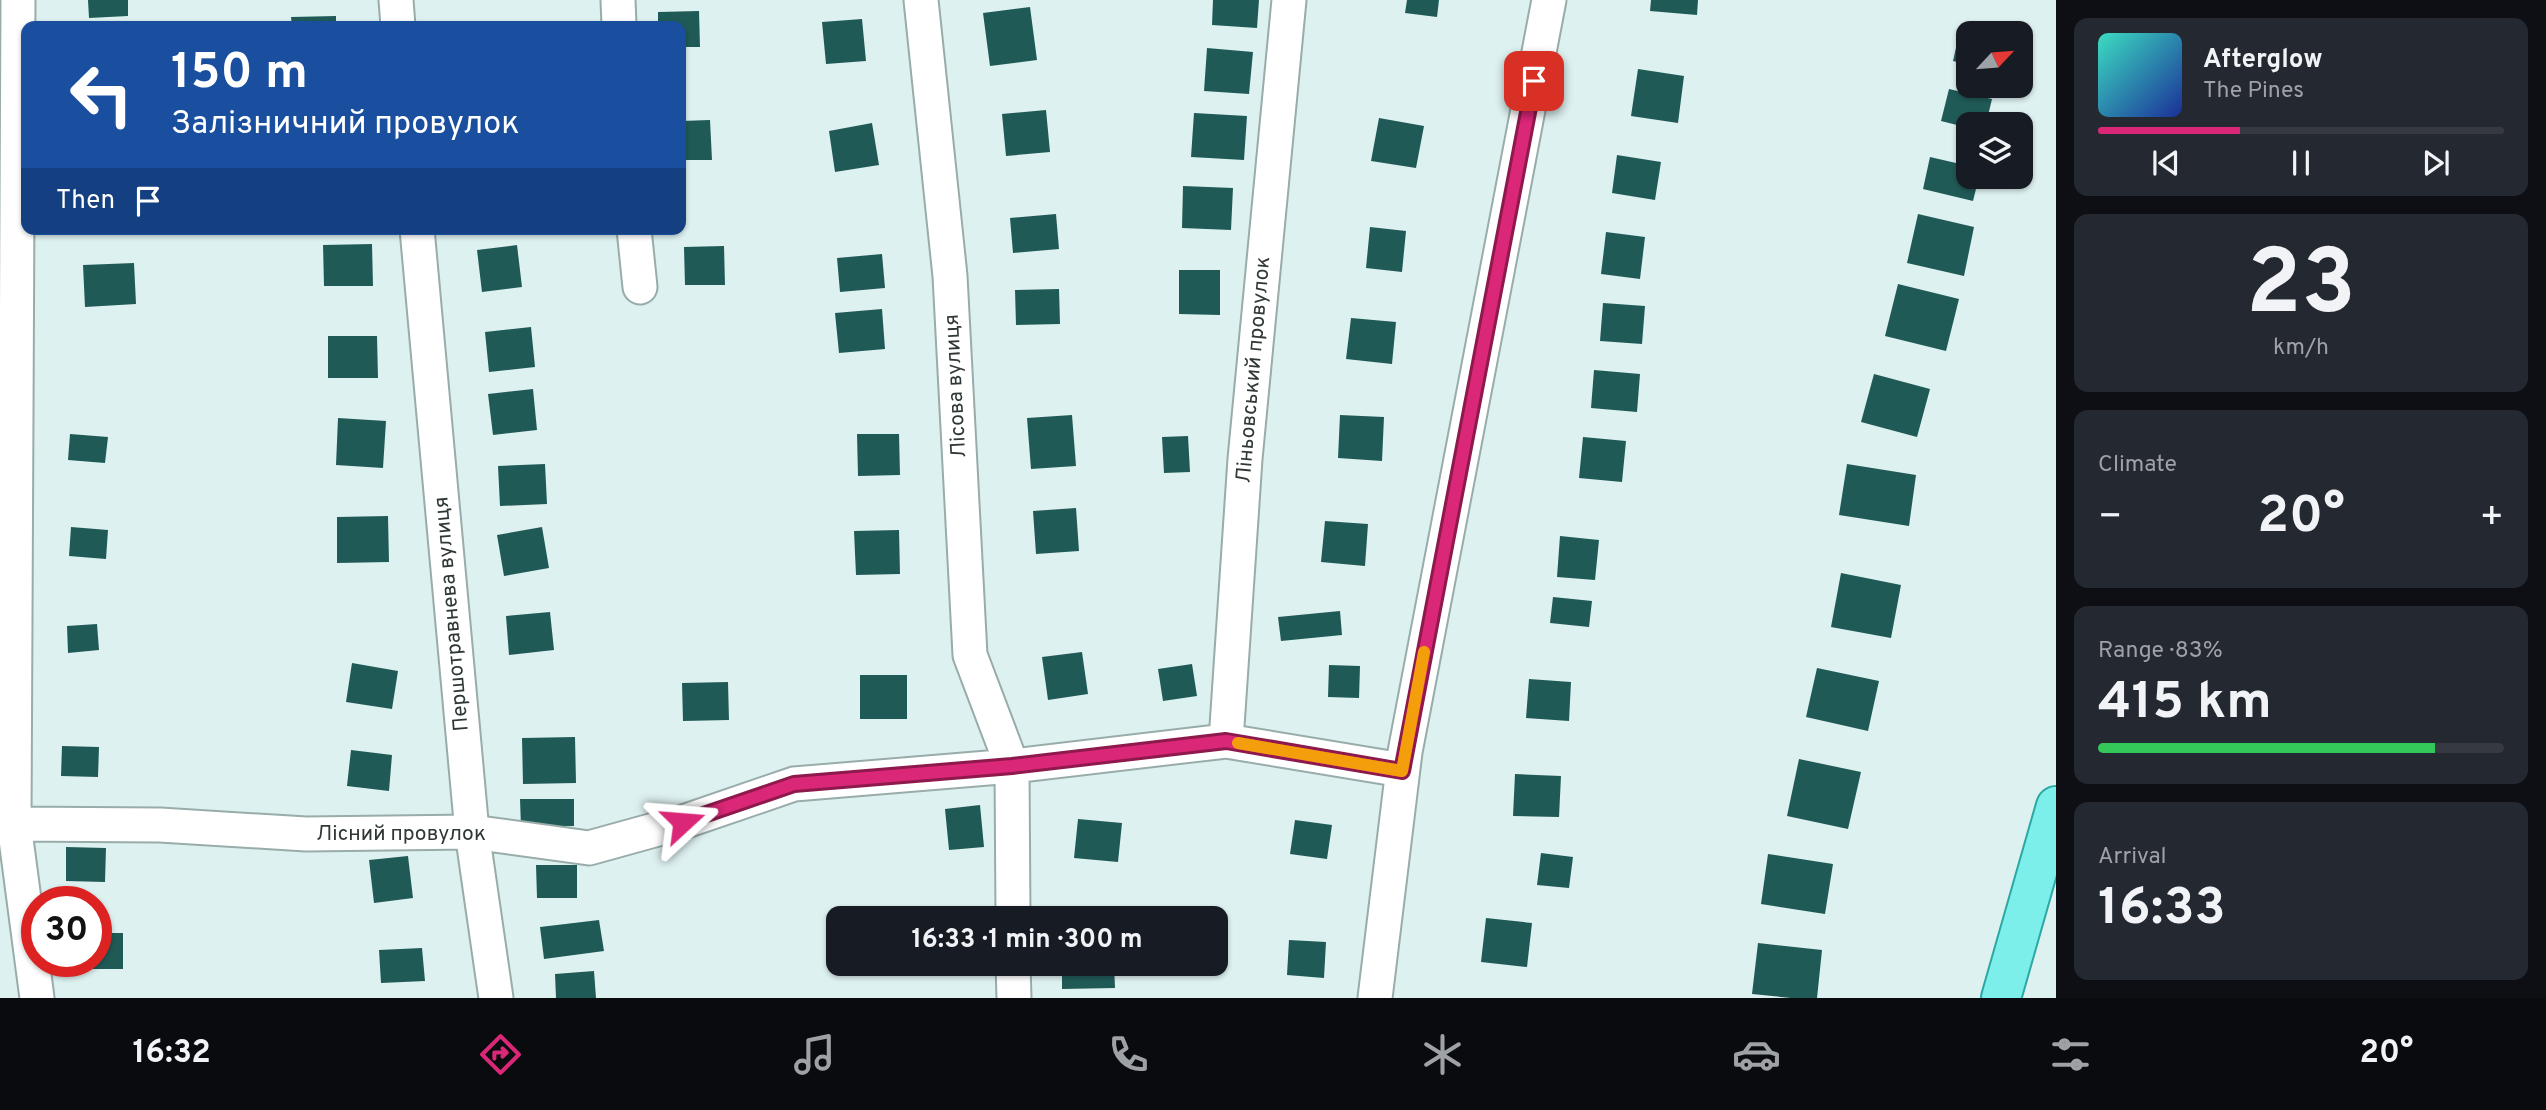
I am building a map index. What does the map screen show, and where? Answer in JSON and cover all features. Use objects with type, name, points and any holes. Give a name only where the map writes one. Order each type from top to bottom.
[{"type":"main road","points":[[2001,998],[2056,806]]},
{"type":"street","points":[[18,0],[14,824],[37,998]]},
{"type":"street","points":[[396,0],[398,21]]},
{"type":"street","points":[[618,0],[619,21]]},
{"type":"street","name":"Лісова вулиця","points":[[921,0],[950,276],[970,655],[1012,766]]},
{"type":"street","name":"Ліньовський провулок","points":[[1226,741],[1245,459],[1289,0]]},
{"type":"street","points":[[1375,998],[1402,771],[1549,0]]},
{"type":"street","name":"Першотравнева вулиця","points":[[418,235],[472,832],[496,998]]},
{"type":"street","points":[[635,235],[640,287]]},
{"type":"street","name":"Лісний провулок","points":[[14,824],[160,825],[306,834],[472,832],[589,848],[683,822],[794,784],[1012,766],[1226,741],[1402,771]]},
{"type":"street","points":[[1012,766],[1013,906]]},
{"type":"street","points":[[1013,976],[1014,998]]},
{"type":"building","points":[[88,0],[128,0],[128,16],[89,18]]},
{"type":"building","points":[[1213,0],[1259,0],[1257,28],[1212,25]]},
{"type":"building","points":[[1407,0],[1439,0],[1437,17],[1405,13]]},
{"type":"building","points":[[1651,0],[1698,0],[1697,15],[1650,11]]},
{"type":"building","points":[[1030,7],[1037,60],[990,66],[983,13]]},
{"type":"building","points":[[699,11],[700,47],[686,47],[686,21],[658,21],[658,12]]},
{"type":"building","points":[[336,16],[336,21],[291,21],[291,17]]},
{"type":"building","points":[[862,19],[866,61],[826,64],[822,22]]},
{"type":"building","points":[[1207,48],[1253,52],[1249,94],[1204,91]]},
{"type":"building","points":[[1638,69],[1684,76],[1678,123],[1631,116]]},
{"type":"building","points":[[1949,89],[1956,91],[1956,98],[1992,99],[1989,112],[1956,112],[1956,125],[1941,121]]},
{"type":"building","points":[[1046,110],[1050,152],[1006,156],[1002,114]]},
{"type":"building","points":[[1194,113],[1247,116],[1244,160],[1191,157]]},
{"type":"building","points":[[1379,118],[1424,126],[1416,168],[1371,161]]},
{"type":"building","points":[[710,120],[712,160],[686,160],[686,121]]},
{"type":"building","points":[[872,123],[879,165],[835,172],[829,131]]},
{"type":"building","points":[[1617,155],[1661,162],[1655,200],[1612,193]]},
{"type":"building","points":[[1930,157],[1956,163],[1956,189],[1976,189],[1973,201],[1923,189]]},
{"type":"building","points":[[1183,186],[1233,188],[1231,230],[1182,228]]},
{"type":"building","points":[[1056,214],[1059,249],[1013,253],[1010,218]]},
{"type":"building","points":[[1918,214],[1974,227],[1964,276],[1907,263]]},
{"type":"building","points":[[1370,227],[1406,231],[1402,272],[1366,268]]},
{"type":"building","points":[[1606,232],[1645,237],[1640,279],[1601,274]]},
{"type":"building","points":[[372,244],[373,286],[324,286],[323,245]]},
{"type":"building","points":[[517,245],[522,287],[482,292],[477,250]]},
{"type":"building","points":[[724,246],[725,285],[685,285],[684,247]]},
{"type":"building","points":[[882,254],[885,288],[840,292],[837,258]]},
{"type":"building","points":[[134,263],[136,304],[85,307],[83,265]]},
{"type":"building","points":[[1179,270],[1220,270],[1220,315],[1179,314]]},
{"type":"building","points":[[1898,284],[1959,299],[1946,351],[1885,336]]},
{"type":"building","points":[[1059,289],[1060,324],[1016,325],[1015,290]]},
{"type":"building","points":[[1603,303],[1645,306],[1642,344],[1600,341]]},
{"type":"building","points":[[882,309],[885,349],[839,353],[835,313]]},
{"type":"building","points":[[1351,318],[1396,322],[1392,364],[1346,359]]},
{"type":"building","points":[[531,327],[535,367],[489,372],[485,332]]},
{"type":"building","points":[[328,336],[377,336],[378,378],[328,378]]},
{"type":"building","points":[[1594,370],[1640,374],[1637,412],[1591,408]]},
{"type":"building","points":[[1874,374],[1930,389],[1917,437],[1861,422]]},
{"type":"building","points":[[533,389],[537,430],[493,435],[488,394]]},
{"type":"building","points":[[1072,415],[1076,466],[1031,469],[1027,418]]},
{"type":"building","points":[[1340,415],[1384,417],[1382,461],[1338,458]]},
{"type":"building","points":[[338,418],[386,421],[383,468],[336,465]]},
{"type":"building","points":[[70,434],[108,437],[105,463],[68,460]]},
{"type":"building","points":[[857,434],[899,434],[900,475],[858,476]]},
{"type":"building","points":[[1188,436],[1190,472],[1164,473],[1162,437]]},
{"type":"building","points":[[1583,437],[1626,441],[1622,482],[1579,478]]},
{"type":"building","points":[[545,464],[547,504],[500,506],[498,466]]},
{"type":"building","points":[[1847,464],[1916,475],[1909,526],[1839,515]]},
{"type":"building","points":[[1076,508],[1079,551],[1036,554],[1033,511]]},
{"type":"building","points":[[388,516],[389,562],[337,563],[337,517]]},
{"type":"building","points":[[1325,521],[1368,524],[1365,566],[1321,562]]},
{"type":"building","points":[[71,527],[108,530],[106,559],[69,556]]},
{"type":"building","points":[[542,527],[549,568],[504,576],[497,535]]},
{"type":"building","points":[[899,530],[900,574],[856,575],[854,531]]},
{"type":"building","points":[[1560,536],[1599,540],[1595,580],[1557,577]]},
{"type":"building","points":[[1841,573],[1901,585],[1891,638],[1831,627]]},
{"type":"building","points":[[1553,597],[1592,601],[1589,627],[1550,623]]},
{"type":"building","points":[[1340,611],[1342,635],[1281,641],[1278,617]]},
{"type":"building","points":[[550,612],[554,650],[509,655],[506,616]]},
{"type":"building","points":[[97,624],[99,650],[68,653],[67,626]]},
{"type":"building","points":[[1082,652],[1088,694],[1048,700],[1042,657]]},
{"type":"building","points":[[352,663],[398,671],[392,709],[346,702]]},
{"type":"building","points":[[1192,664],[1197,696],[1163,701],[1158,669]]},
{"type":"building","points":[[1329,665],[1360,666],[1359,698],[1328,697]]},
{"type":"building","points":[[1817,668],[1879,681],[1868,731],[1806,717]]},
{"type":"building","points":[[860,675],[907,675],[907,719],[860,719]]},
{"type":"building","points":[[1529,679],[1571,682],[1569,721],[1526,718]]},
{"type":"building","points":[[728,682],[729,720],[683,721],[682,683]]},
{"type":"building","points":[[575,737],[576,783],[523,784],[522,738]]},
{"type":"building","points":[[62,746],[99,747],[98,777],[61,776]]},
{"type":"building","points":[[351,750],[392,755],[389,791],[347,786]]},
{"type":"building","points":[[1799,759],[1861,772],[1848,829],[1787,816]]},
{"type":"building","points":[[1515,774],[1561,776],[1559,817],[1513,816]]},
{"type":"building","points":[[520,799],[574,799],[574,826],[521,827]]},
{"type":"building","points":[[980,805],[984,847],[949,850],[945,809]]},
{"type":"building","points":[[1078,819],[1122,823],[1118,862],[1074,858]]},
{"type":"building","points":[[1295,820],[1332,825],[1327,859],[1290,854]]},
{"type":"building","points":[[66,847],[106,848],[105,882],[66,881]]},
{"type":"building","points":[[1541,853],[1573,857],[1569,888],[1537,885]]},
{"type":"building","points":[[1768,854],[1833,864],[1825,914],[1761,904]]},
{"type":"building","points":[[408,856],[413,898],[374,903],[369,860]]},
{"type":"building","points":[[536,865],[577,865],[577,898],[537,898]]},
{"type":"building","points":[[1486,918],[1532,923],[1527,967],[1481,962]]},
{"type":"building","points":[[599,920],[604,951],[544,959],[540,927]]},
{"type":"building","points":[[112,933],[123,933],[123,969],[112,969]]},
{"type":"building","points":[[1289,940],[1326,942],[1324,978],[1287,975]]},
{"type":"building","points":[[1758,943],[1822,950],[1817,998],[1752,994]]},
{"type":"building","points":[[422,948],[425,981],[381,983],[379,950]]},
{"type":"building","points":[[594,971],[596,998],[556,998],[555,974]]},
{"type":"building","points":[[1062,976],[1114,976],[1115,988],[1062,989]]},
{"type":"slow traffic","points":[[1238,743],[1402,771],[1424,652]]},
{"type":"route","points":[[683,822],[794,784],[1012,766],[1226,741],[1402,771],[1534,81]]}]
